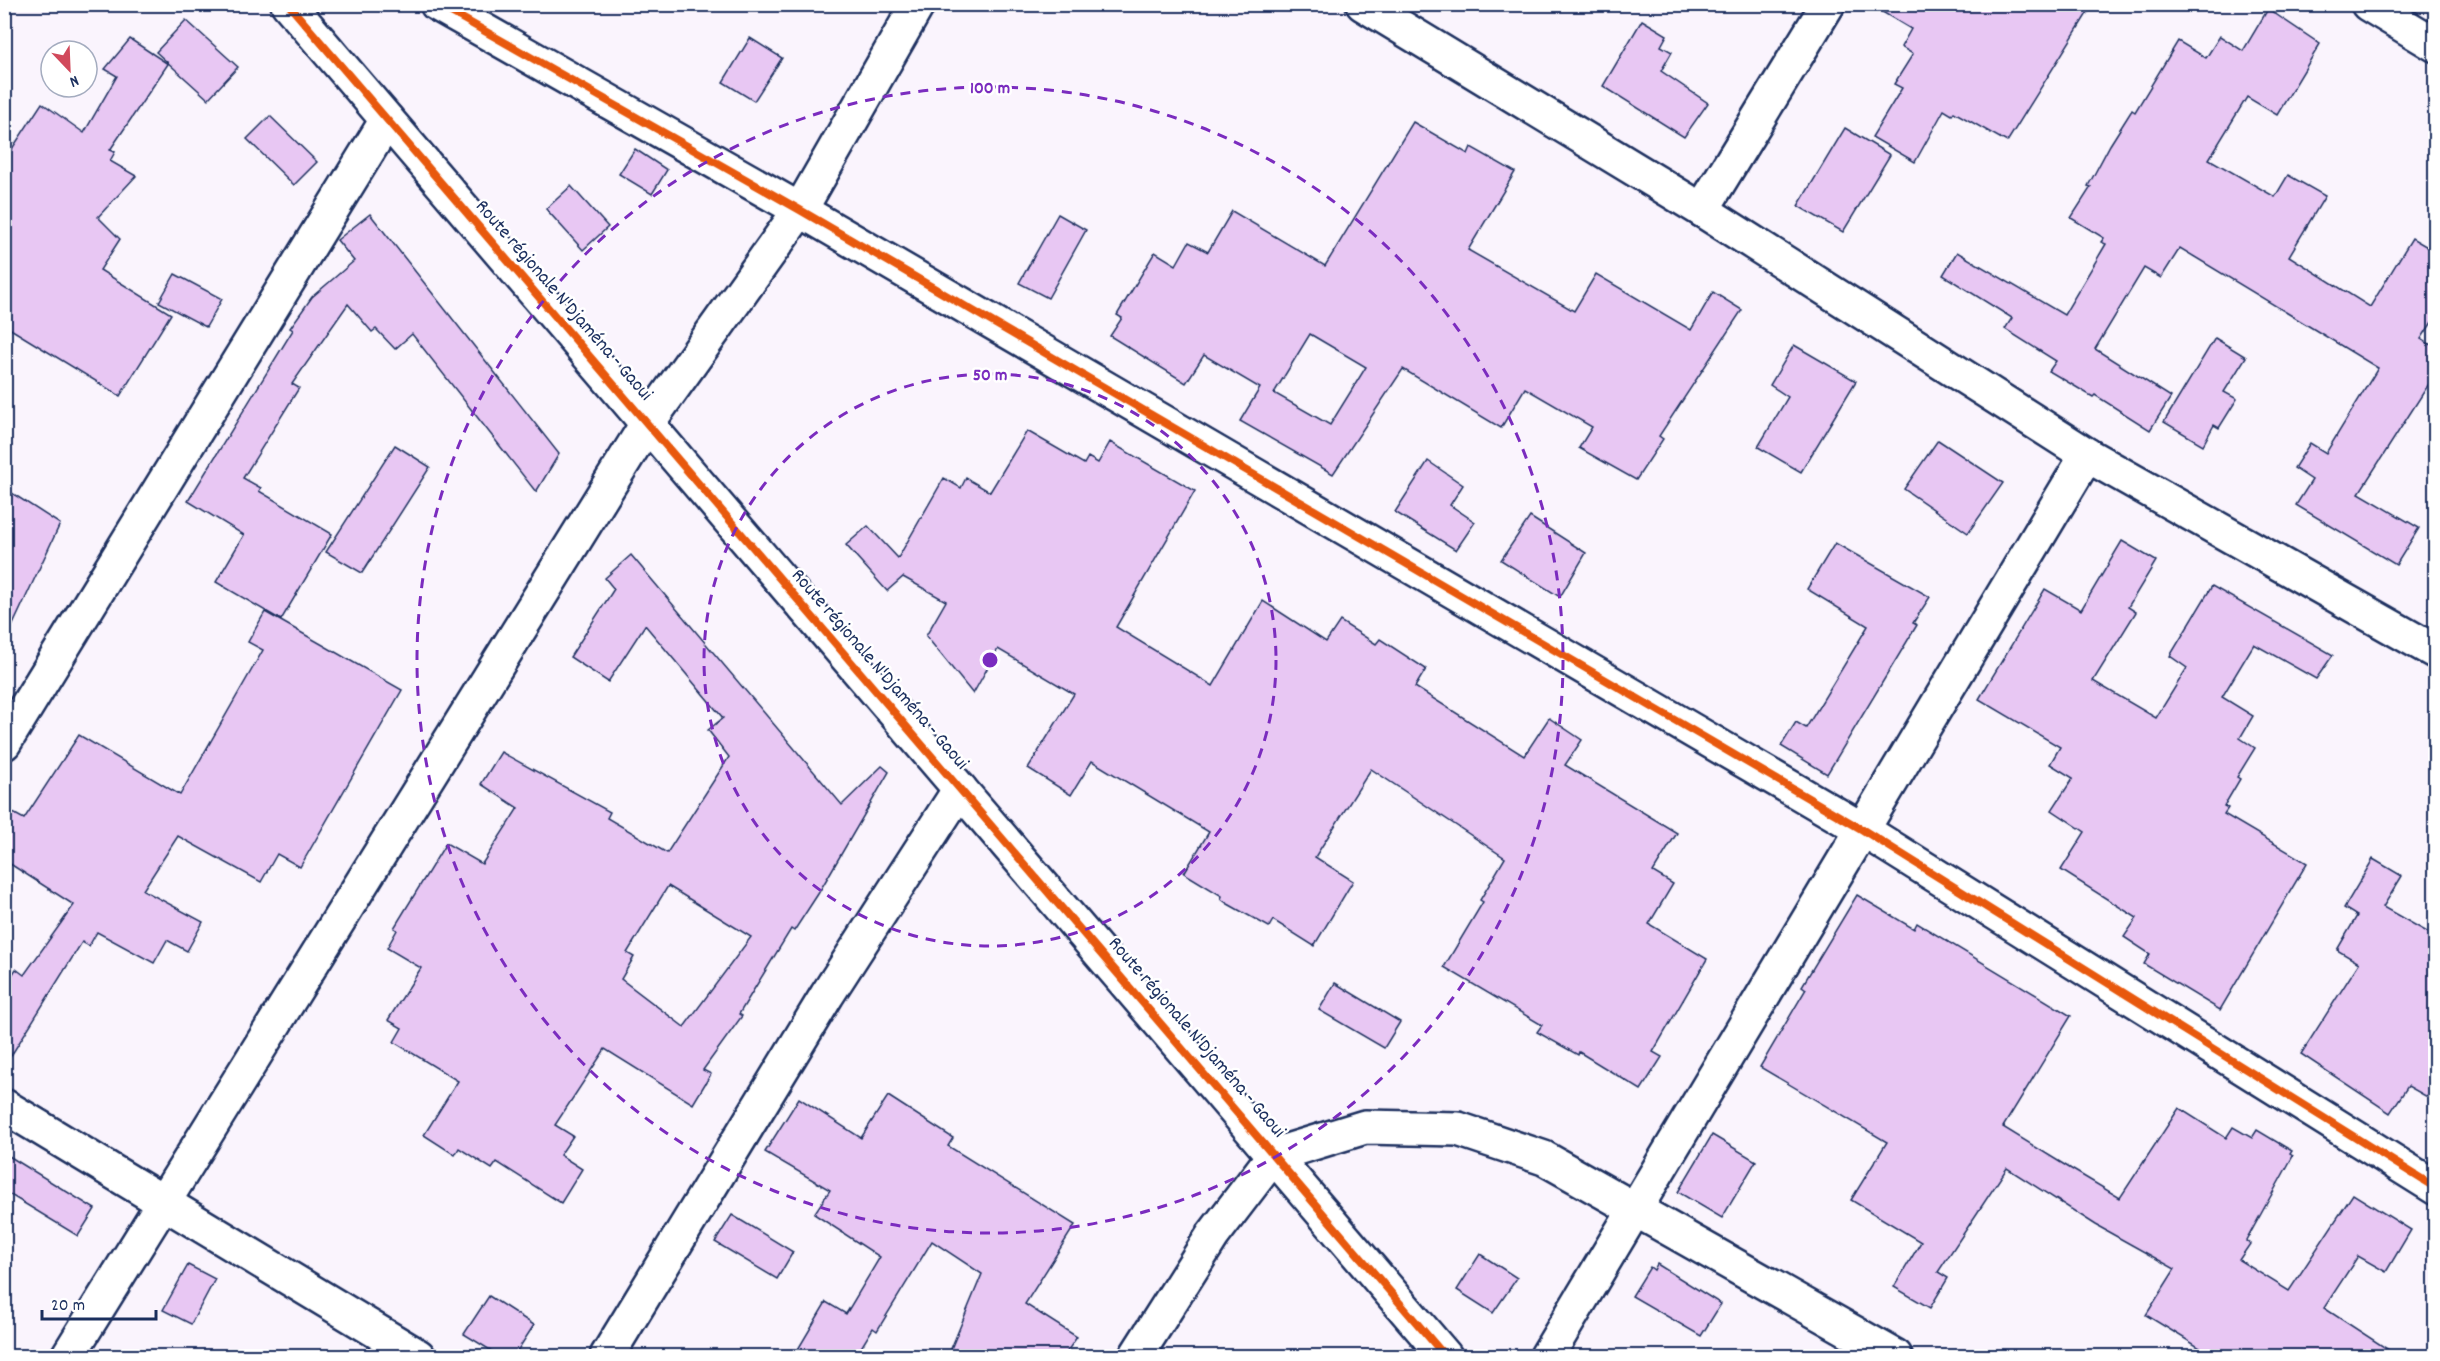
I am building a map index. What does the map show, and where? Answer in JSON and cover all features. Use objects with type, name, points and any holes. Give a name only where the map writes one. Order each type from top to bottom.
[{"type":"street","name":"Route régionale N'Djaména - Gaoui","points":[[288,4],[1444,1356]]},
{"type":"street","points":[[437,4],[800,210],[1863,830],[2436,1188]]},
{"type":"street","points":[[68,1356],[647,424],[800,210],[918,4]]},
{"type":"street","points":[[1364,4],[1702,210],[2087,455],[2436,652]]},
{"type":"street","points":[[1702,210],[1828,4]]},
{"type":"street","points":[[2368,4],[2436,45]]},
{"type":"street","points":[[4,742],[387,120]]},
{"type":"street","points":[[1547,1356],[2087,455]]},
{"type":"street","points":[[607,1356],[827,995],[960,789]]},
{"type":"street","points":[[4,1107],[418,1356]]},
{"type":"street","points":[[1136,1356],[1213,1236],[1274,1155],[1365,1127],[1458,1129],[1544,1158],[1635,1207],[1895,1356]]},
{"type":"building","points":[[1869,4],[2093,4],[2007,142],[1954,112],[1952,115],[1944,110],[1915,162],[1872,137],[1902,88],[1894,84],[1913,54],[1901,47],[1911,29]]},
{"type":"building","points":[[2268,9],[2320,44],[2277,115],[2247,97],[2209,159],[2275,197],[2288,175],[2325,196],[2289,256],[2370,307],[2412,238],[2436,252],[2436,316],[2421,339],[2436,348],[2436,373],[2359,493],[2419,528],[2396,565],[2296,505],[2312,480],[2294,468],[2310,443],[2326,453],[2378,368],[2180,248],[2161,278],[2144,268],[2095,349],[2171,397],[2150,430],[2095,395],[2093,397],[2049,371],[2056,361],[2005,329],[2012,318],[1943,275],[1957,252],[2064,315],[2106,244],[2101,242],[2104,238],[2071,218],[2091,187],[2088,186],[2110,145],[2132,110],[2135,112],[2178,41],[2206,58],[2220,36],[2243,51]]},
{"type":"building","points":[[186,20],[238,67],[208,99],[156,52]]},
{"type":"building","points":[[1642,20],[1667,35],[1661,46],[1672,52],[1661,71],[1708,103],[1684,137],[1603,86]]},
{"type":"building","points":[[750,38],[782,58],[754,101],[723,82]]},
{"type":"building","points":[[130,39],[168,64],[110,150],[115,152],[110,161],[136,176],[98,217],[120,239],[100,270],[171,314],[120,396],[4,325],[4,161],[42,103],[84,133],[117,76],[105,69]]},
{"type":"building","points":[[270,116],[317,162],[294,185],[247,139]]},
{"type":"building","points":[[1413,122],[1468,154],[1471,147],[1515,172],[1468,250],[1574,311],[1596,274],[1691,330],[1713,292],[1742,310],[1659,436],[1663,439],[1636,480],[1579,448],[1592,427],[1525,388],[1501,428],[1403,369],[1333,474],[1240,421],[1260,388],[1204,355],[1186,383],[1110,336],[1122,318],[1117,315],[1155,252],[1176,265],[1189,242],[1208,252],[1232,211],[1325,266]],"holes":[[[1310,334],[1366,367],[1330,425],[1274,393]]]},
{"type":"building","points":[[1845,128],[1890,155],[1843,232],[1798,206]]},
{"type":"building","points":[[635,149],[667,170],[652,194],[619,174]]},
{"type":"building","points":[[571,186],[608,227],[583,250],[546,209]]},
{"type":"building","points":[[370,214],[559,454],[536,492],[412,334],[395,349],[376,329],[372,332],[348,304],[292,384],[299,388],[243,478],[261,488],[259,491],[332,534],[281,620],[216,582],[244,535],[188,501],[293,330],[290,328],[312,297],[354,261],[337,240]]},
{"type":"building","points":[[1058,214],[1086,230],[1048,298],[1019,283]]},
{"type":"building","points":[[175,274],[222,299],[206,327],[159,302]]},
{"type":"building","points":[[2215,338],[2246,357],[2224,392],[2237,399],[2219,428],[2214,425],[2203,445],[2164,422]]},
{"type":"building","points":[[1794,345],[1856,381],[1801,472],[1758,447],[1788,397],[1770,385]]},
{"type":"building","points":[[1027,431],[1084,464],[1088,457],[1098,463],[1110,442],[1195,491],[1116,627],[1213,686],[1263,601],[1326,642],[1340,621],[1376,644],[1380,639],[1426,669],[1415,687],[1524,756],[1549,718],[1582,740],[1565,765],[1677,833],[1653,872],[1673,884],[1649,924],[1707,959],[1653,1052],[1662,1057],[1641,1090],[1579,1052],[1578,1055],[1537,1032],[1542,1025],[1444,967],[1483,902],[1480,900],[1505,858],[1371,769],[1315,857],[1353,881],[1314,946],[1273,920],[1269,927],[1228,904],[1221,899],[1222,896],[1184,873],[1209,832],[1092,761],[1071,795],[1028,768],[1074,694],[998,649],[973,694],[926,636],[946,601],[903,577],[887,591],[846,545],[868,526],[898,558],[944,478],[961,488],[966,478],[990,492]]},
{"type":"building","points":[[1938,440],[2003,483],[1968,533],[1904,489]]},
{"type":"building","points":[[395,445],[430,467],[362,573],[326,552]]},
{"type":"building","points":[[1428,461],[1463,485],[1450,505],[1475,522],[1456,550],[1395,512]]},
{"type":"building","points":[[4,488],[60,524],[4,644]]},
{"type":"building","points":[[1530,517],[1586,553],[1560,597],[1501,560]]},
{"type":"building","points":[[2122,541],[2156,561],[2128,607],[2136,612],[2093,681],[2156,718],[2187,668],[2170,656],[2212,586],[2333,655],[2316,679],[2254,644],[2222,697],[2253,716],[2240,738],[2255,748],[2237,777],[2240,779],[2224,806],[2228,808],[2224,814],[2307,863],[2220,1010],[2144,964],[2150,954],[2124,937],[2137,918],[2061,870],[2085,832],[2052,810],[2073,778],[2050,764],[2060,747],[1979,699],[2045,589],[2081,610]]},
{"type":"building","points":[[1835,543],[1930,597],[1913,623],[1917,625],[1827,774],[1781,746],[1796,722],[1806,728],[1868,626],[1807,589]]},
{"type":"building","points":[[631,555],[842,805],[882,766],[889,772],[818,894],[794,931],[791,929],[739,1014],[742,1016],[703,1070],[711,1074],[693,1104],[605,1049],[555,1125],[573,1136],[560,1155],[582,1169],[561,1203],[497,1162],[492,1169],[459,1148],[455,1155],[424,1135],[458,1081],[394,1042],[402,1028],[388,1020],[421,968],[387,948],[397,930],[394,928],[446,843],[482,864],[518,808],[481,784],[501,752],[610,812],[607,818],[667,853],[729,757],[708,730],[723,718],[645,625],[608,682],[570,657],[614,589],[605,578]],"holes":[[[668,886],[751,937],[684,1027],[621,979],[634,957],[627,953]]]},
{"type":"building","points":[[265,612],[402,690],[300,867],[277,854],[261,882],[178,836],[143,890],[203,922],[187,951],[167,940],[154,963],[97,932],[89,946],[82,942],[4,1067],[4,987],[16,969],[24,975],[74,905],[4,860],[4,808],[24,819],[79,735],[180,795],[263,650],[248,642]]},
{"type":"building","points":[[2373,859],[2402,876],[2383,907],[2436,937],[2436,1102],[2408,1086],[2390,1113],[2301,1054],[2359,963],[2337,950],[2357,916],[2344,908]]},
{"type":"building","points":[[1857,895],[1914,929],[1917,923],[2071,1016],[2003,1127],[2068,1167],[2120,1198],[2179,1108],[2226,1138],[2233,1127],[2252,1138],[2257,1130],[2292,1151],[2290,1154],[2293,1156],[2246,1241],[2250,1244],[2239,1260],[2289,1291],[2353,1194],[2411,1230],[2386,1272],[2358,1256],[2324,1308],[2398,1356],[2213,1356],[2146,1315],[2175,1269],[2096,1225],[2007,1168],[1938,1272],[1948,1278],[1930,1308],[1894,1287],[1921,1242],[1851,1200],[1887,1142],[1760,1067],[1806,989],[1802,986]]},
{"type":"building","points":[[1335,983],[1400,1022],[1384,1048],[1319,1010]]},
{"type":"building","points":[[888,1096],[953,1138],[948,1146],[1075,1225],[1025,1304],[1077,1337],[1064,1356],[948,1356],[982,1274],[932,1241],[877,1331],[873,1328],[856,1356],[794,1356],[826,1302],[846,1314],[880,1257],[814,1214],[830,1190],[765,1152],[799,1098],[861,1138]]},
{"type":"building","points":[[1712,1135],[1756,1161],[1722,1218],[1678,1192]]},
{"type":"building","points":[[4,1153],[95,1209],[78,1236],[4,1191]]},
{"type":"building","points":[[732,1215],[793,1252],[777,1279],[715,1242]]},
{"type":"building","points":[[1480,1254],[1517,1278],[1493,1313],[1457,1290]]},
{"type":"building","points":[[1657,1264],[1721,1304],[1701,1336],[1632,1296],[1650,1267],[1654,1270]]},
{"type":"building","points":[[188,1265],[215,1279],[191,1324],[163,1310]]},
{"type":"building","points":[[489,1296],[534,1325],[514,1356],[500,1356],[464,1334]]},
{"type":"cycle path","points":[[288,4],[1445,1356]]},
{"type":"cycle path","points":[[437,4],[800,210],[1863,830],[2436,1188]]}]
